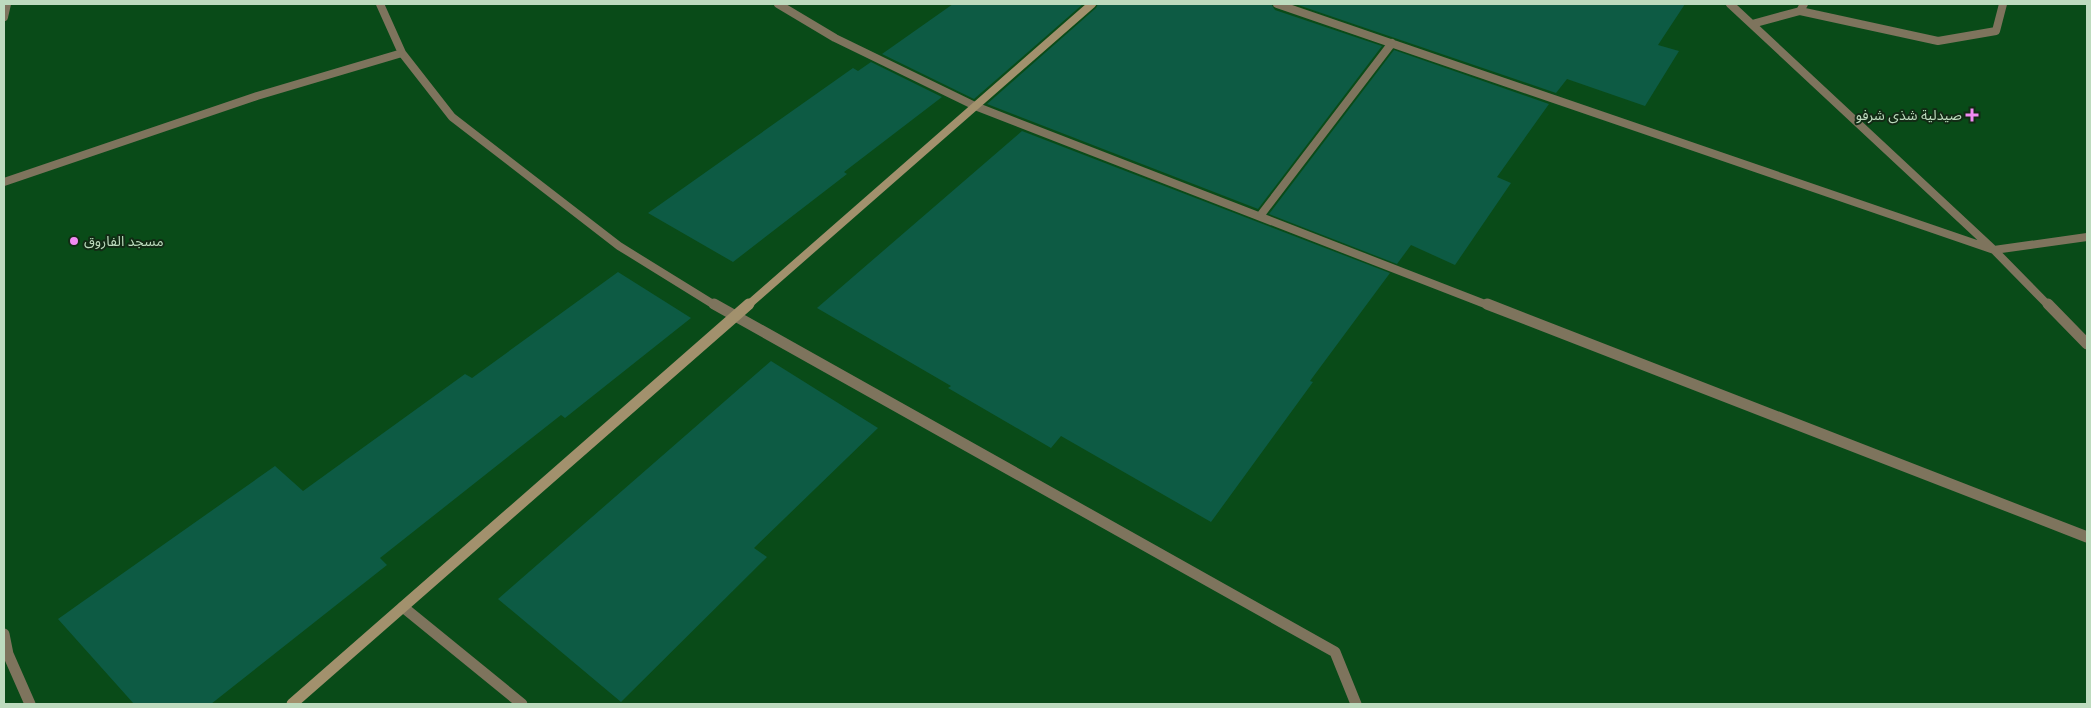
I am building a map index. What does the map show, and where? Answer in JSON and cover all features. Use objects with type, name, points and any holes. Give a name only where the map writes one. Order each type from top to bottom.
[{"type":"main road","points":[[292,704],[1092,4]]},
{"type":"street","points":[[4,17],[7,4]]},
{"type":"street","points":[[380,4],[402,53],[452,117],[620,246],[735,317],[1335,652],[1356,704]]},
{"type":"street","points":[[778,4],[835,38],[975,106],[2087,537]]},
{"type":"street","points":[[1277,4],[1994,250],[2087,237]]},
{"type":"street","points":[[1730,4],[1994,250],[2087,344]]},
{"type":"street","points":[[1752,24],[1802,7],[1938,41],[1996,31],[2003,4]]},
{"type":"street","points":[[1260,216],[1392,43]]},
{"type":"street","points":[[4,182],[257,96],[402,53]]},
{"type":"street","points":[[403,607],[522,704]]},
{"type":"street","points":[[4,634],[8,654],[30,704]]},
{"type":"building","points":[[953,4],[1083,4],[974,99],[882,54]]},
{"type":"building","points":[[1098,4],[1271,4],[1275,10],[1382,46],[1258,209],[987,104],[1096,8]]},
{"type":"building","points":[[1295,4],[1685,4],[1658,45],[1679,51],[1645,106],[1567,79],[1556,93]]},
{"type":"building","points":[[1394,50],[1549,104],[1497,177],[1511,183],[1455,265],[1411,245],[1397,264],[1269,214]]},
{"type":"building","points":[[871,62],[942,97],[844,172],[847,174],[733,262],[648,213],[853,68],[858,71]]},
{"type":"building","points":[[1022,131],[1390,273],[1310,381],[1313,382],[1211,522],[1061,436],[1051,448],[948,388],[951,386],[817,308]]},
{"type":"building","points":[[618,272],[691,318],[565,418],[561,415],[380,558],[387,565],[211,704],[134,704],[58,619],[275,466],[303,491],[465,374],[472,378]]},
{"type":"building","points":[[771,361],[878,428],[754,548],[767,557],[621,702],[498,599]]},
{"type":"place","name":"صيدلية شذى شرفو","points":[[1972,115]]},
{"type":"place","name":"مسجد الفاروق","points":[[74,241]]}]
